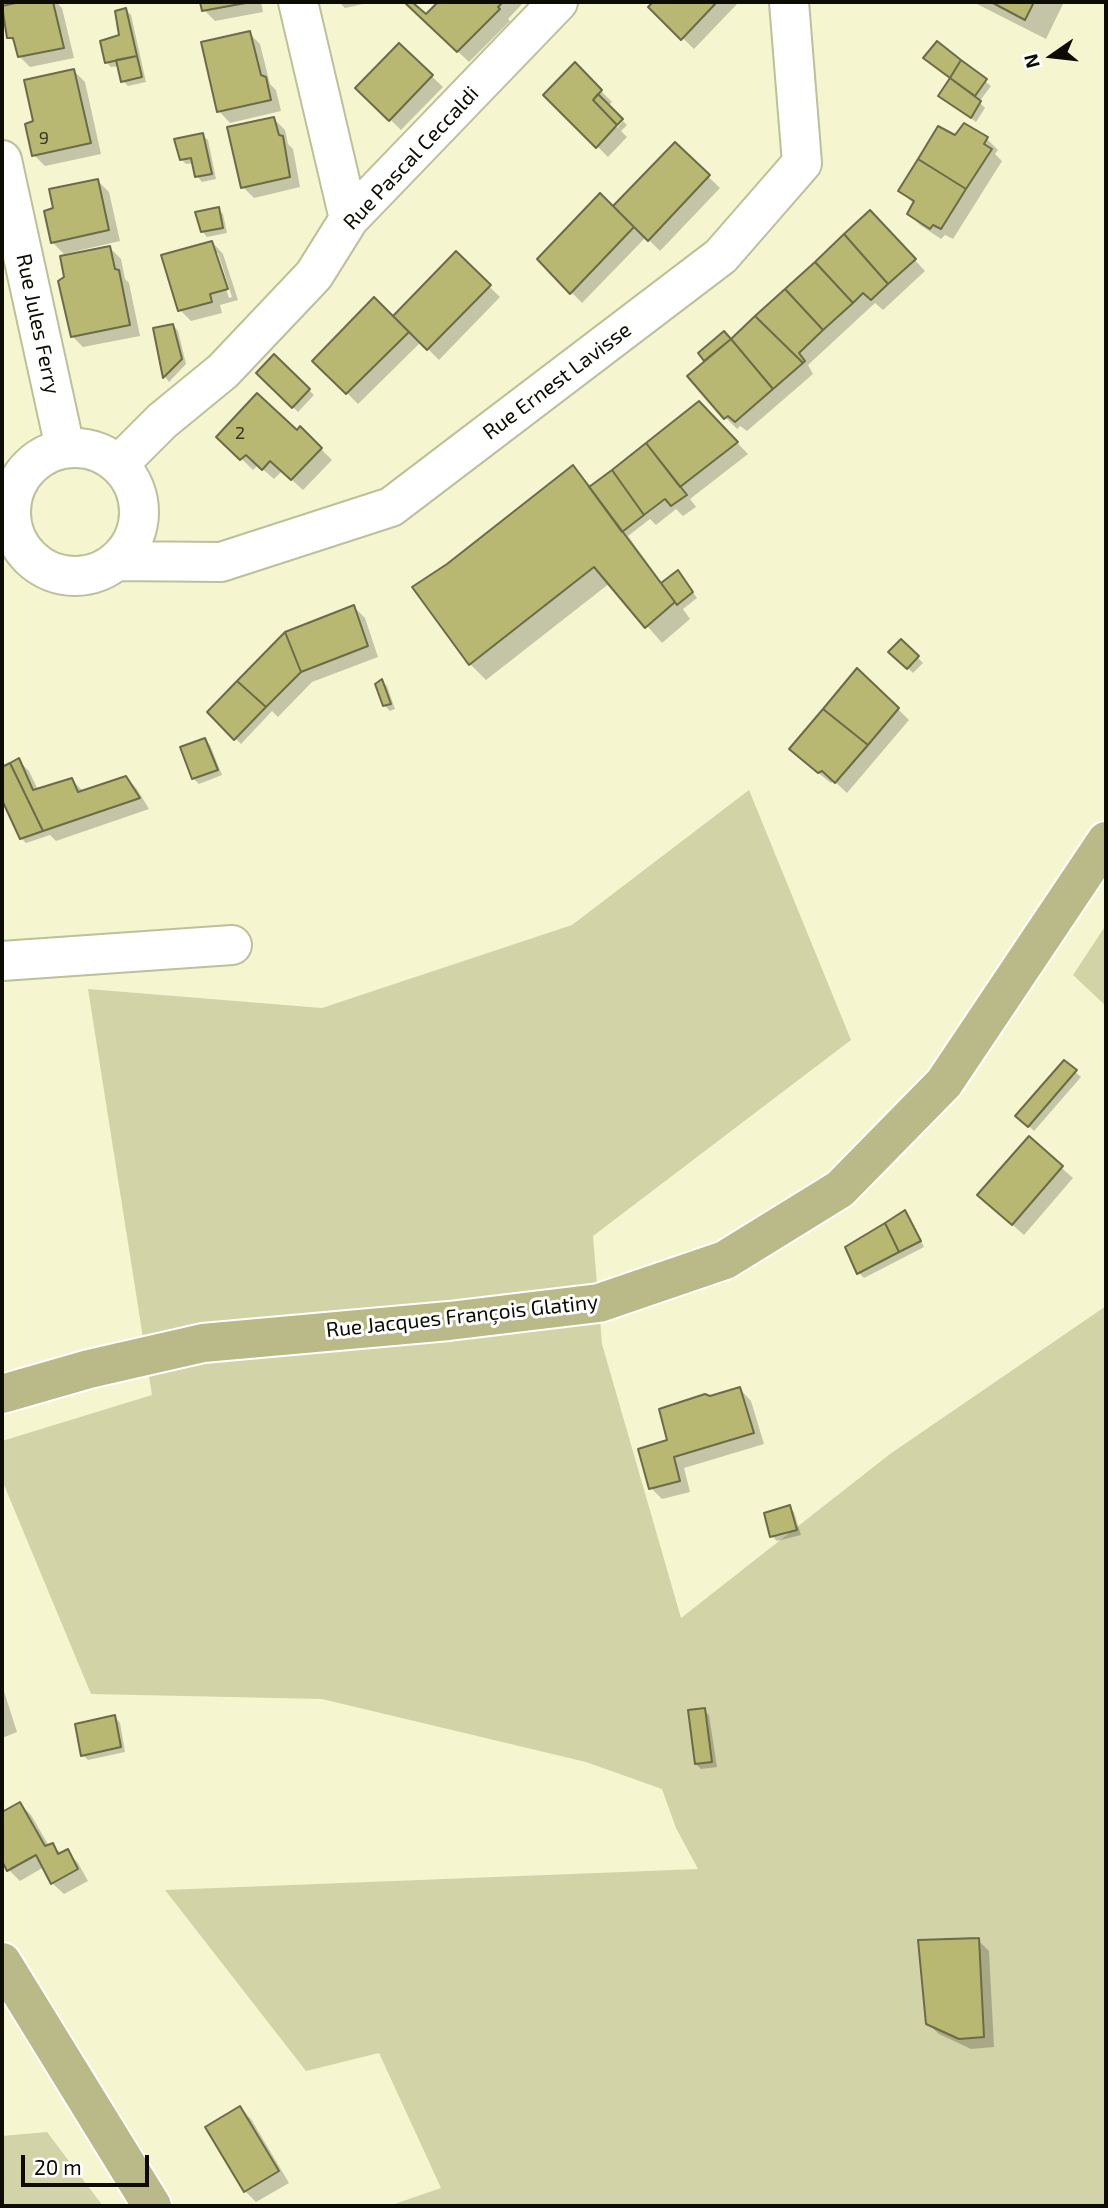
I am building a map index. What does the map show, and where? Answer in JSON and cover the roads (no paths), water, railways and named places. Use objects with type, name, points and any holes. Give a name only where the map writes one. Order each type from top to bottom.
[{"type":"main road","name":"Rue Jacques François Glatiny","points":[[2,1394],[89,1369],[203,1343],[449,1321],[599,1303],[725,1260],[840,1189],[944,1083],[1106,841]]},
{"type":"main road","points":[[2,1962],[152,2206]]},
{"type":"street","points":[[298,2],[349,219]]},
{"type":"street","name":"Rue Pascal Ceccaldi","points":[[119,464],[162,421],[223,371],[314,275],[349,219],[558,2]]},
{"type":"street","name":"Rue Ernest Lavisse","points":[[118,561],[221,562],[391,507],[721,257],[802,163],[789,2]]},
{"type":"street","name":"Rue Jules Ferry","points":[[2,160],[65,448]]},
{"type":"street","points":[[65,448],[84,448],[103,454],[119,464],[132,482],[139,502],[139,524],[132,544],[118,561],[99,572],[77,577],[55,573],[36,563],[20,547],[7,511],[19,480],[31,465],[47,454],[65,448]]},
{"type":"street","points":[[2,961],[232,945]]}]
